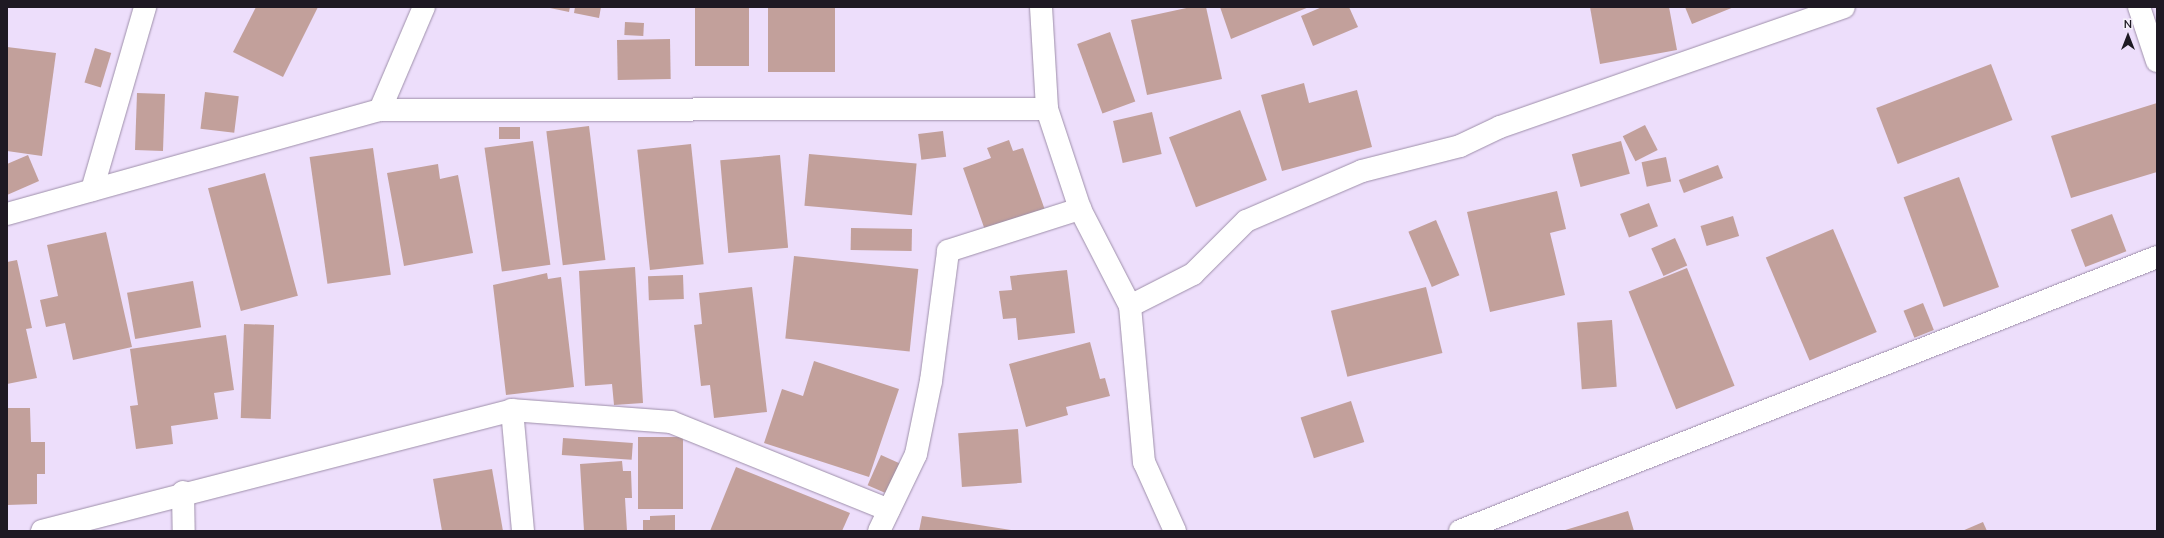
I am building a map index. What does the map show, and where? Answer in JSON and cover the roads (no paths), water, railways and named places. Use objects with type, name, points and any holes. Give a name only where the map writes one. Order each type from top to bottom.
[{"type":"street","points":[[92,190],[145,7]]},
{"type":"street","points":[[380,110],[424,7]]},
{"type":"street","points":[[1041,7],[1047,109],[1080,209],[1130,306],[1144,462],[1176,531]]},
{"type":"street","points":[[1130,306],[1193,274],[1246,221],[1362,171],[1460,146],[1500,127],[1844,7]]},
{"type":"street","points":[[2139,7],[2157,61]]},
{"type":"street","points":[[7,214],[380,110],[1047,109]]},
{"type":"street","points":[[879,531],[916,454],[931,381],[948,251],[1080,209]]},
{"type":"street","points":[[1460,531],[2157,257]]},
{"type":"street","points":[[42,531],[184,492],[512,410],[671,422],[889,510]]},
{"type":"street","points":[[512,410],[522,531]]},
{"type":"street","points":[[184,492],[184,531]]}]
